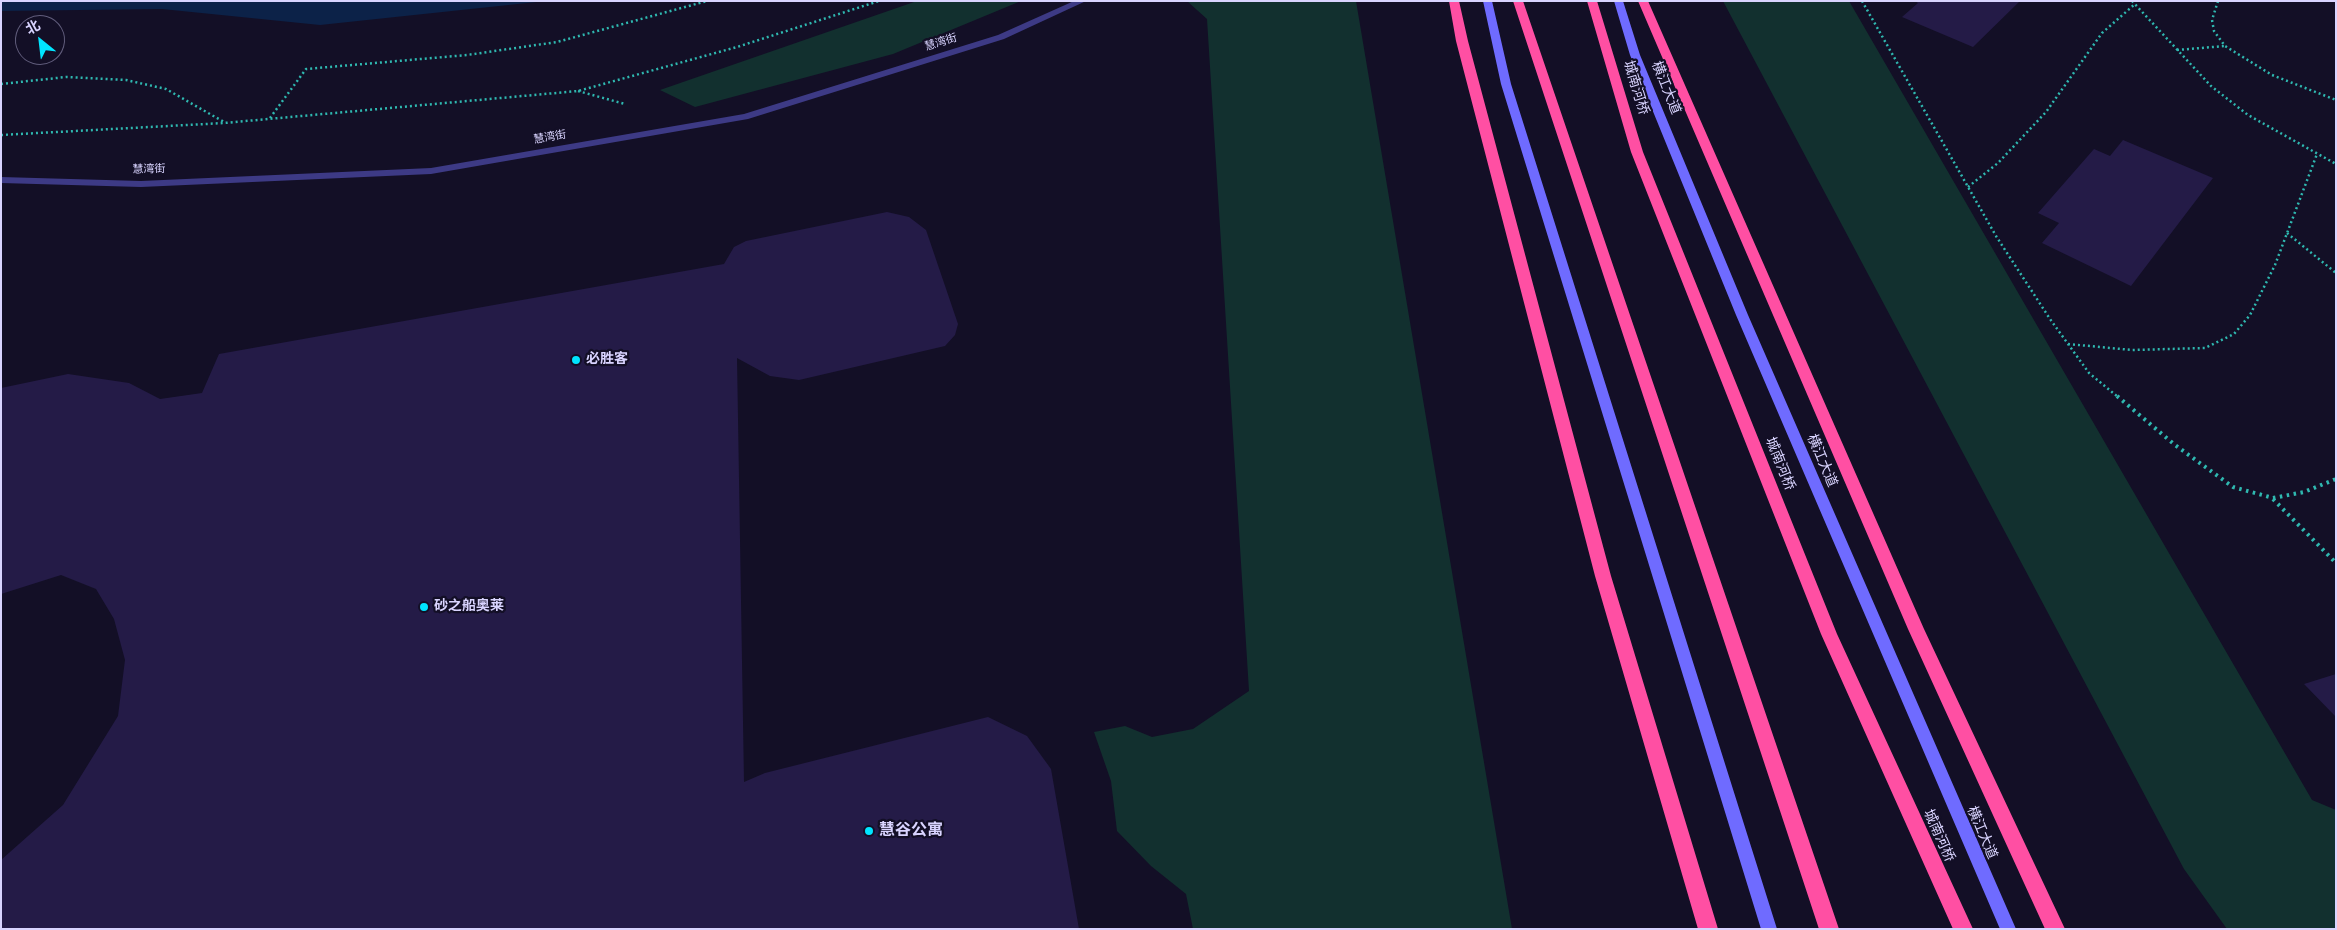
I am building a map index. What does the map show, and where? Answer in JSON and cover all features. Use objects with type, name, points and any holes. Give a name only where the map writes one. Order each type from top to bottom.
[{"type":"highway","points":[[1454,1],[1462,41],[1603,576],[1708,928]]},
{"type":"highway","points":[[1518,1],[1829,929]]},
{"type":"highway","name":"城南河桥","points":[[1592,1],[1637,152],[1825,625],[1963,929]]},
{"type":"highway","points":[[1642,1],[1912,620],[2056,929]]},
{"type":"street","name":"慧湾街","points":[[1,180],[141,184],[441,169],[745,117],[1001,37],[1082,1]]},
{"type":"street","points":[[1487,1],[1506,84],[1769,929]]},
{"type":"street","name":"横江大道","points":[[1618,1],[1636,55],[1742,315],[2008,929]]},
{"type":"path","points":[[270,118],[306,69],[466,55],[557,42],[707,1]]},
{"type":"path","points":[[1,135],[224,122],[440,105],[578,90],[737,47],[879,1]]},
{"type":"path","points":[[1862,1],[1996,236],[2067,344],[2089,373],[2175,445],[2233,487],[2273,498],[2304,492],[2336,479]]},
{"type":"path","points":[[2218,1],[2212,20],[2214,32],[2225,46],[2272,76],[2336,100]]},
{"type":"path","points":[[1968,187],[1998,162],[2046,112],[2102,32],[2133,3],[2211,86],[2248,115],[2336,164]]},
{"type":"path","points":[[2177,50],[2225,46]]},
{"type":"path","points":[[1,84],[66,77],[126,80],[166,89],[224,122]]},
{"type":"path","points":[[578,90],[632,106]]},
{"type":"path","points":[[2067,344],[2132,350],[2205,348],[2234,334],[2250,315],[2275,265],[2309,180],[2317,154]]},
{"type":"path","points":[[2287,233],[2336,273]]},
{"type":"path","points":[[2273,498],[2336,563]]},
{"type":"green space","points":[[917,1],[1021,1],[893,54],[695,107],[660,90]]},
{"type":"green space","points":[[1187,1],[1356,1],[1512,929],[1193,929],[1186,894],[1151,866],[1117,831],[1111,781],[1094,732],[1125,726],[1152,737],[1193,729],[1249,691],[1207,19]]},
{"type":"green space","points":[[1723,1],[1849,1],[2312,800],[2336,810],[2336,929],[2227,929],[2184,869]]},
{"type":"water","points":[[1,1],[546,1],[320,25],[162,9],[1,11]]},
{"type":"building","points":[[1915,1],[2020,1],[1973,47],[1902,17],[1918,3]]},
{"type":"building","points":[[2123,140],[2213,178],[2131,286],[2042,243],[2059,223],[2038,213],[2094,149],[2110,156]]},
{"type":"building","name":"砂之船奥莱","points":[[887,212],[909,217],[926,230],[958,324],[955,335],[945,346],[799,380],[770,376],[737,358],[744,782],[765,773],[988,717],[1027,736],[1051,769],[1079,929],[1,929],[1,860],[63,805],[118,716],[125,660],[114,619],[96,589],[61,575],[1,594],[1,388],[68,374],[129,383],[160,399],[202,393],[219,354],[724,264],[734,247],[746,241]]},
{"type":"building","points":[[2336,674],[2336,717],[2304,684]]},
{"type":"place","name":"必胜客","points":[[576,360]]},
{"type":"place","name":"砂之船奥莱","points":[[424,607]]},
{"type":"place","name":"慧谷公寓","points":[[869,831]]}]
